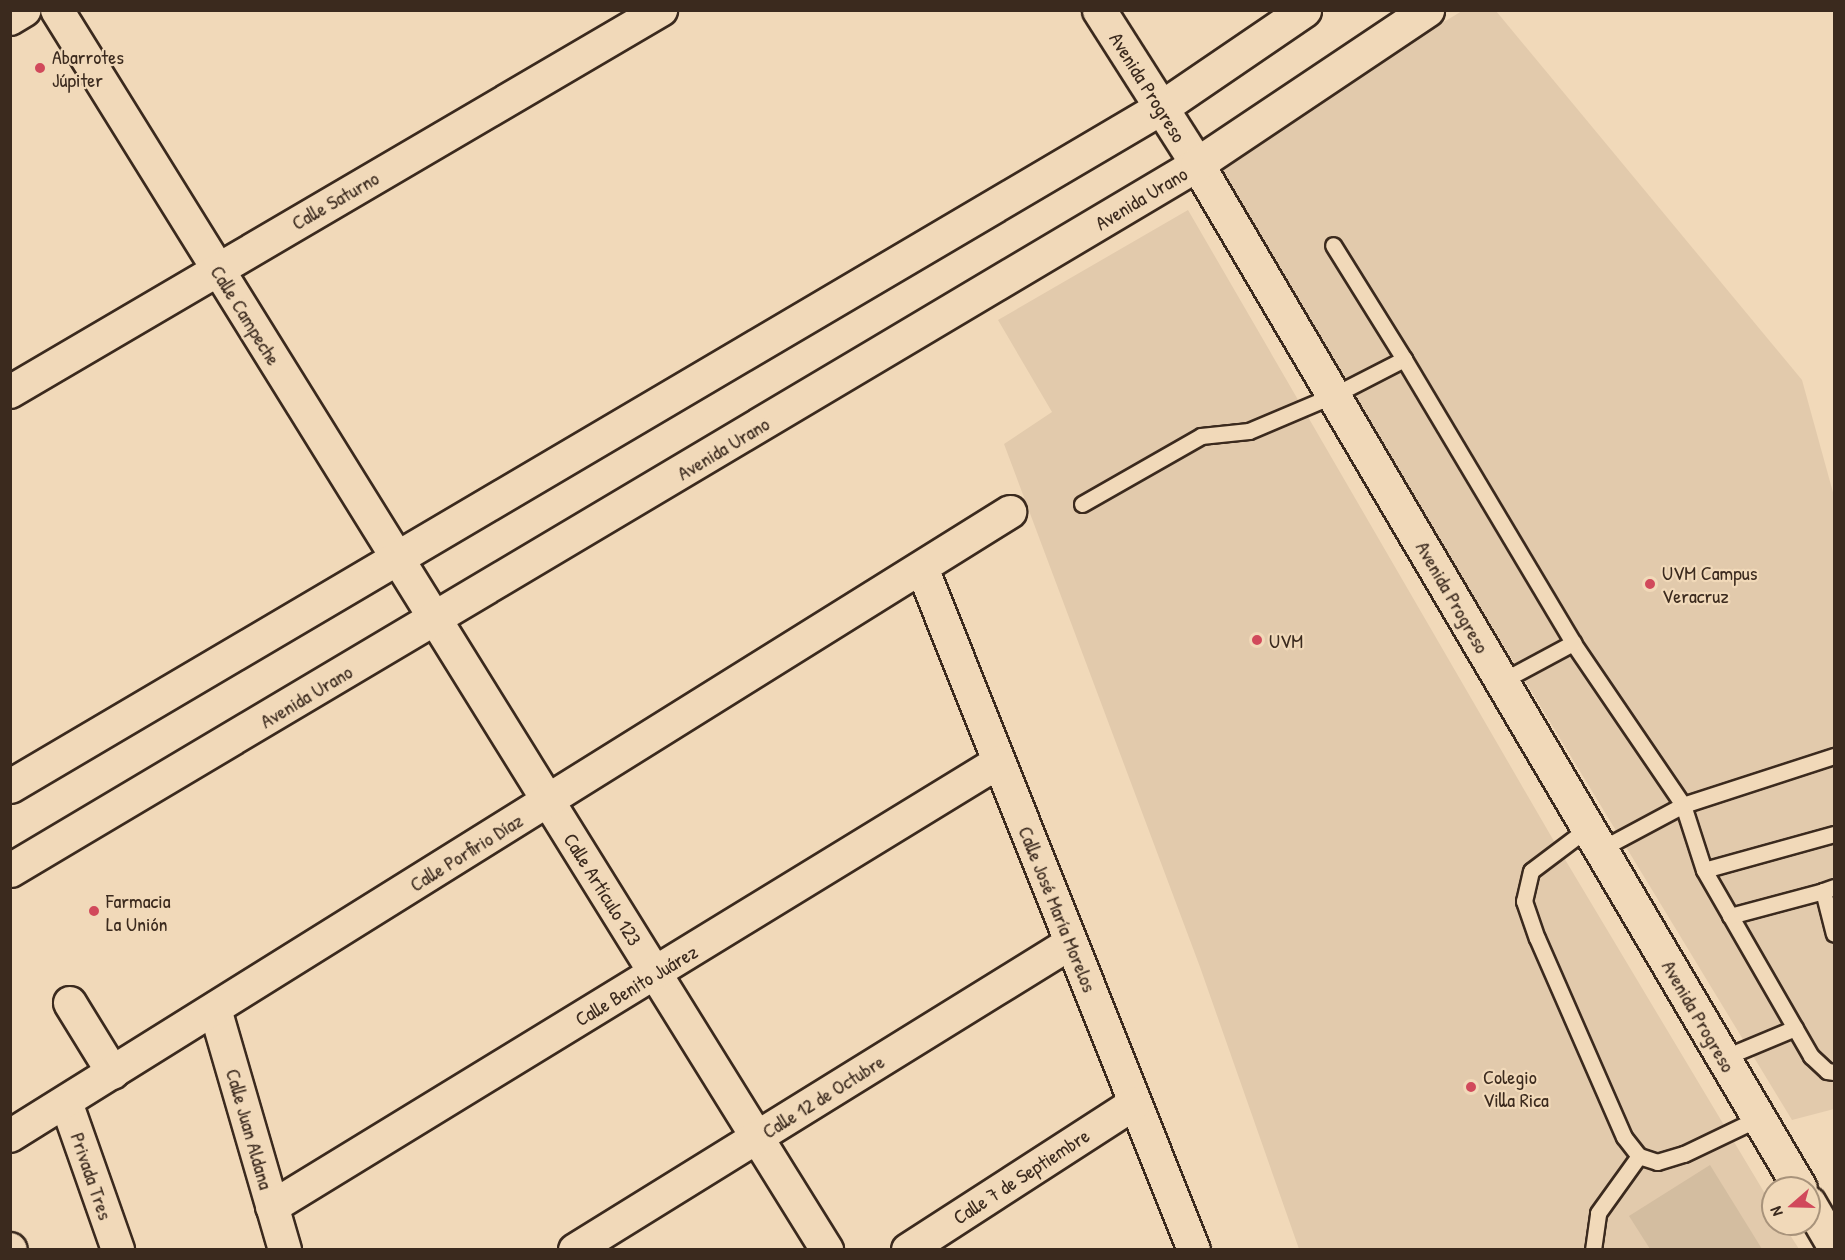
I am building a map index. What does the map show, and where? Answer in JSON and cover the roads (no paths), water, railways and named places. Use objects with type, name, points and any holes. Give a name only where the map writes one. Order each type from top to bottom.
[{"type":"main road","name":"Avenida Progreso","points":[[1099,10],[1197,164],[1793,1176]]},
{"type":"main road","points":[[10,786],[1162,107],[1304,10]]},
{"type":"main road","name":"Avenida Urano","points":[[10,870],[435,620],[1197,164],[1427,10]]},
{"type":"main road","points":[[1821,1220],[1832,1236]]},
{"type":"street","points":[[10,19],[25,10]]},
{"type":"street","name":"Calle Campeche","points":[[57,10],[435,620]]},
{"type":"street","name":"Calle Saturno","points":[[10,392],[217,268],[661,10]]},
{"type":"street","name":"Calle Porfirio Díaz","points":[[10,1136],[1010,512]]},
{"type":"street","name":"Calle José María Morelos","points":[[922,568],[1194,1250]]},
{"type":"street","name":"Calle Artículo 123","points":[[435,620],[827,1250]]},
{"type":"street","name":"Calle Benito Juárez","points":[[272,1207],[999,762]]},
{"type":"street","name":"Calle 12 de Octubre","points":[[575,1250],[1071,943]]},
{"type":"street","points":[[70,1003],[113,1072]]},
{"type":"street","name":"Calle Juan Aldana","points":[[215,1009],[285,1250]]},
{"type":"street","name":"Privada Tres","points":[[66,1102],[118,1250]]},
{"type":"street","name":"Calle 7 de Septiembre","points":[[908,1250],[1135,1103]]},
{"type":"lane","points":[[1333,245],[1404,359],[1573,643],[1683,805],[1704,870],[1810,1056],[1827,1071],[1834,1072]]},
{"type":"lane","points":[[1082,504],[1201,436],[1249,431],[1334,395],[1404,359]]},
{"type":"lane","points":[[1502,681],[1573,643]]},
{"type":"lane","points":[[1759,1118],[1684,1154],[1657,1162],[1639,1156],[1624,1137],[1537,938],[1524,901],[1531,871],[1595,839],[1683,805],[1834,756]]},
{"type":"lane","points":[[1704,870],[1834,834]]},
{"type":"lane","points":[[1730,916],[1829,889],[1834,934]]},
{"type":"lane","points":[[1723,1058],[1795,1028]]},
{"type":"lane","points":[[1593,1250],[1598,1213],[1639,1156]]},
{"type":"place","name":"Abarrotes Júpiter","points":[[40,68]]},
{"type":"place","name":"UVM Campus Veracruz","points":[[1650,584]]},
{"type":"place","name":"UVM","points":[[1257,640]]},
{"type":"place","name":"Farmacia La Unión","points":[[94,911]]},
{"type":"place","name":"Colegio Villa Rica","points":[[1471,1087]]}]
